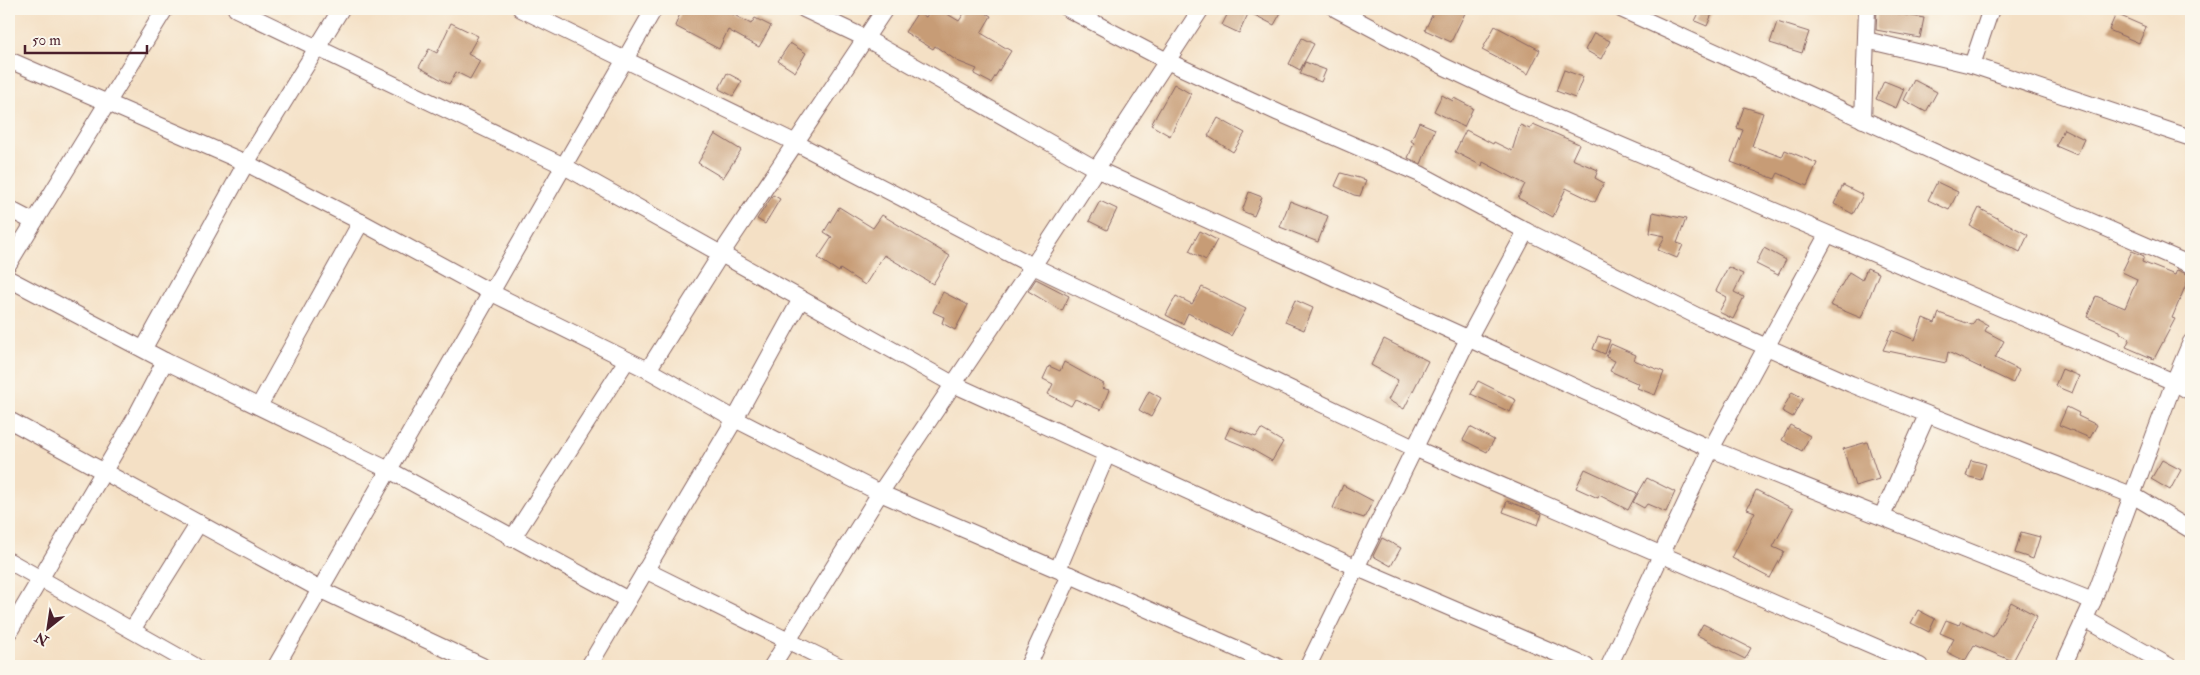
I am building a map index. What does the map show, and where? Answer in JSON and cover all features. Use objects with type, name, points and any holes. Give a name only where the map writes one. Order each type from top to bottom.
[{"type":"street","points":[[9,263],[165,9]]},
{"type":"street","points":[[236,9],[564,166],[952,384],[1355,567],[1586,666]]},
{"type":"street","points":[[144,348],[246,163],[341,9]]},
{"type":"street","points":[[521,9],[625,58],[796,143],[1033,266],[1414,448],[1920,666]]},
{"type":"street","points":[[276,666],[492,294],[654,9]]},
{"type":"street","points":[[804,9],[865,38],[1096,169],[1711,448],[2093,600]]},
{"type":"street","points":[[648,370],[721,254],[885,9]]},
{"type":"street","points":[[1068,9],[1167,60],[1279,113],[1380,155],[1703,319],[1927,415],[2134,496],[2191,530]]},
{"type":"street","points":[[772,666],[880,493],[1033,266],[1201,9]]},
{"type":"street","points":[[1336,9],[1445,67],[1517,102],[2174,382],[2191,392]]},
{"type":"street","points":[[1622,9],[1863,120],[2191,265]]},
{"type":"street","points":[[1863,120],[1867,9]]},
{"type":"street","points":[[1972,65],[1991,9]]},
{"type":"street","points":[[1866,40],[1972,65],[2191,138]]},
{"type":"street","points":[[9,60],[246,163],[361,222],[492,294],[648,370],[735,419],[880,493],[1276,666]]},
{"type":"street","points":[[9,209],[34,222]]},
{"type":"street","points":[[259,406],[361,222]]},
{"type":"street","points":[[1308,666],[1468,339],[1526,230]]},
{"type":"street","points":[[1609,666],[1711,448],[1827,234]]},
{"type":"street","points":[[9,279],[144,348],[165,361],[389,470],[512,539],[628,600]]},
{"type":"street","points":[[589,666],[735,419],[801,299]]},
{"type":"street","points":[[2063,666],[2093,600],[2134,496],[2174,382],[2191,342]]},
{"type":"street","points":[[512,539],[627,360]]},
{"type":"street","points":[[9,632],[134,420],[165,361]]},
{"type":"street","points":[[1882,516],[1927,415]]},
{"type":"street","points":[[9,420],[321,590],[482,666]]},
{"type":"street","points":[[1028,666],[1107,454]]},
{"type":"street","points":[[132,630],[199,523]]},
{"type":"street","points":[[9,561],[195,666]]},
{"type":"street","points":[[645,570],[839,666]]},
{"type":"street","points":[[2085,620],[2169,666]]},
{"type":"building","points":[[682,9],[723,9],[751,24],[755,18],[771,26],[759,47],[728,30],[719,49],[675,26]]},
{"type":"building","points":[[931,9],[939,9],[959,21],[967,9],[979,9],[991,16],[981,33],[1011,51],[991,83],[974,74],[977,69],[957,61],[935,46],[933,49],[905,32],[918,12],[926,17]]},
{"type":"building","points":[[1230,9],[1283,9],[1274,25],[1249,12],[1239,33],[1222,25]]},
{"type":"building","points":[[1435,9],[1467,9],[1451,42],[1425,30]]},
{"type":"building","points":[[1701,9],[1714,9],[1707,26],[1695,21]]},
{"type":"building","points":[[1877,10],[1924,18],[1920,38],[1876,30]]},
{"type":"building","points":[[2116,14],[2146,27],[2139,43],[2109,30]]},
{"type":"building","points":[[1777,22],[1809,32],[1802,53],[1770,43]]},
{"type":"building","points":[[451,23],[478,36],[468,54],[480,61],[470,79],[456,72],[449,84],[419,67],[429,49],[437,53]]},
{"type":"building","points":[[1495,26],[1540,50],[1528,74],[1482,50]]},
{"type":"building","points":[[1594,33],[1610,41],[1601,59],[1585,50]]},
{"type":"building","points":[[1302,38],[1314,44],[1300,70],[1289,64]]},
{"type":"building","points":[[790,43],[806,53],[795,72],[778,61]]},
{"type":"building","points":[[1305,62],[1326,70],[1321,82],[1300,74]]},
{"type":"building","points":[[1564,70],[1583,77],[1575,98],[1556,91]]},
{"type":"building","points":[[727,73],[742,81],[733,96],[719,89]]},
{"type":"building","points":[[1914,80],[1937,92],[1926,112],[1904,100]]},
{"type":"building","points":[[1884,81],[1904,89],[1896,108],[1876,99]]},
{"type":"building","points":[[1174,84],[1191,94],[1170,136],[1151,125]]},
{"type":"building","points":[[1442,95],[1453,101],[1454,98],[1473,108],[1464,127],[1434,111]]},
{"type":"building","points":[[1744,107],[1763,113],[1752,146],[1782,157],[1785,150],[1817,163],[1807,186],[1778,173],[1775,179],[1731,162],[1743,130],[1737,128]]},
{"type":"building","points":[[1218,118],[1245,133],[1233,152],[1208,136]]},
{"type":"building","points":[[1419,122],[1435,129],[1421,164],[1408,158],[1414,143],[1411,141]]},
{"type":"building","points":[[1533,124],[1579,144],[1572,159],[1598,170],[1595,178],[1604,183],[1595,202],[1566,188],[1553,217],[1518,198],[1525,184],[1483,162],[1482,166],[1455,152],[1466,130],[1493,144],[1494,142],[1512,151],[1520,125],[1530,129]]},
{"type":"building","points":[[2064,129],[2084,139],[2077,155],[2056,146]]},
{"type":"building","points":[[715,134],[741,150],[723,178],[698,163]]},
{"type":"building","points":[[1341,173],[1366,180],[1360,196],[1335,186]]},
{"type":"building","points":[[1937,182],[1958,192],[1949,210],[1928,200]]},
{"type":"building","points":[[1843,185],[1863,195],[1853,214],[1834,204]]},
{"type":"building","points":[[1249,192],[1262,197],[1254,216],[1242,211]]},
{"type":"building","points":[[773,195],[780,199],[765,224],[757,219]]},
{"type":"building","points":[[1100,201],[1117,209],[1107,230],[1089,221]]},
{"type":"building","points":[[1290,201],[1328,216],[1318,242],[1280,227]]},
{"type":"building","points":[[839,207],[873,228],[882,215],[950,256],[933,284],[884,255],[865,285],[840,269],[839,272],[818,258],[832,237],[824,232]]},
{"type":"building","points":[[1979,208],[2028,235],[2020,252],[1970,226]]},
{"type":"building","points":[[1653,212],[1686,219],[1677,243],[1683,245],[1677,258],[1658,250],[1665,236],[1650,233]]},
{"type":"building","points":[[1200,231],[1217,240],[1206,260],[1189,251]]},
{"type":"building","points":[[1764,248],[1786,260],[1778,275],[1756,264]]},
{"type":"building","points":[[2132,251],[2144,256],[2142,262],[2175,275],[2177,270],[2190,275],[2172,318],[2175,319],[2154,359],[2126,347],[2130,338],[2120,333],[2120,331],[2087,317],[2096,296],[2125,308],[2137,279],[2122,272]]},
{"type":"building","points":[[1728,267],[1743,274],[1734,292],[1744,297],[1733,319],[1719,312],[1727,297],[1716,291]]},
{"type":"building","points":[[1867,268],[1879,273],[1861,318],[1830,305],[1849,272],[1862,280]]},
{"type":"building","points":[[1036,279],[1069,296],[1062,311],[1028,291]]},
{"type":"building","points":[[1202,287],[1246,309],[1231,336],[1188,313],[1183,324],[1166,315],[1176,296],[1192,304]]},
{"type":"building","points":[[943,292],[968,305],[955,330],[942,323],[944,317],[933,312]]},
{"type":"building","points":[[1295,300],[1313,308],[1304,330],[1285,322]]},
{"type":"building","points":[[1939,313],[1972,325],[1976,319],[1988,325],[1985,331],[2004,341],[1995,358],[2019,370],[2013,383],[1948,352],[1946,363],[1883,350],[1892,330],[1915,340],[1923,318],[1935,323]]},
{"type":"building","points":[[1598,336],[1610,340],[1605,354],[1593,349]]},
{"type":"building","points":[[1384,339],[1428,361],[1404,409],[1388,400],[1398,380],[1371,365]]},
{"type":"building","points":[[1611,344],[1636,355],[1634,360],[1664,372],[1655,395],[1637,388],[1639,384],[1610,371],[1615,361],[1606,357]]},
{"type":"building","points":[[1064,362],[1104,384],[1102,388],[1109,390],[1101,410],[1075,399],[1071,406],[1048,394],[1053,384],[1043,379],[1049,366],[1060,371]]},
{"type":"building","points":[[2062,369],[2079,376],[2072,393],[2055,386]]},
{"type":"building","points":[[1478,381],[1516,400],[1510,412],[1471,394]]},
{"type":"building","points":[[1149,391],[1161,398],[1151,417],[1139,410]]},
{"type":"building","points":[[1792,392],[1803,398],[1793,417],[1782,411]]},
{"type":"building","points":[[2067,407],[2079,413],[2078,416],[2097,425],[2090,438],[2059,425]]},
{"type":"building","points":[[1790,425],[1810,436],[1802,451],[1782,440]]},
{"type":"building","points":[[1230,427],[1256,437],[1261,429],[1283,442],[1272,461],[1249,448],[1225,438]]},
{"type":"building","points":[[1470,427],[1494,440],[1487,452],[1463,440]]},
{"type":"building","points":[[1867,442],[1879,479],[1855,486],[1843,449]]},
{"type":"building","points":[[1971,460],[1986,464],[1981,480],[1966,476]]},
{"type":"building","points":[[2162,460],[2181,470],[2170,490],[2151,479]]},
{"type":"building","points":[[1585,469],[1637,493],[1628,510],[1599,495],[1598,498],[1576,488]]},
{"type":"building","points":[[1647,478],[1675,492],[1666,512],[1647,504],[1644,508],[1633,502]]},
{"type":"building","points":[[1343,485],[1373,501],[1364,518],[1333,508]]},
{"type":"building","points":[[1756,490],[1793,509],[1773,547],[1784,552],[1770,578],[1732,558],[1755,512],[1747,509]]},
{"type":"building","points":[[1507,501],[1542,514],[1538,525],[1503,512]]},
{"type":"building","points":[[2021,532],[2040,537],[2033,559],[2015,553]]},
{"type":"building","points":[[1382,538],[1401,548],[1391,566],[1373,556]]},
{"type":"building","points":[[2011,602],[2037,616],[2013,661],[1974,645],[1965,661],[1947,652],[1954,639],[1940,633],[1946,620],[1959,625],[1961,621],[1993,637]]},
{"type":"building","points":[[1918,610],[1935,619],[1929,632],[1911,623]]},
{"type":"building","points":[[1703,624],[1751,648],[1745,659],[1697,635]]}]
